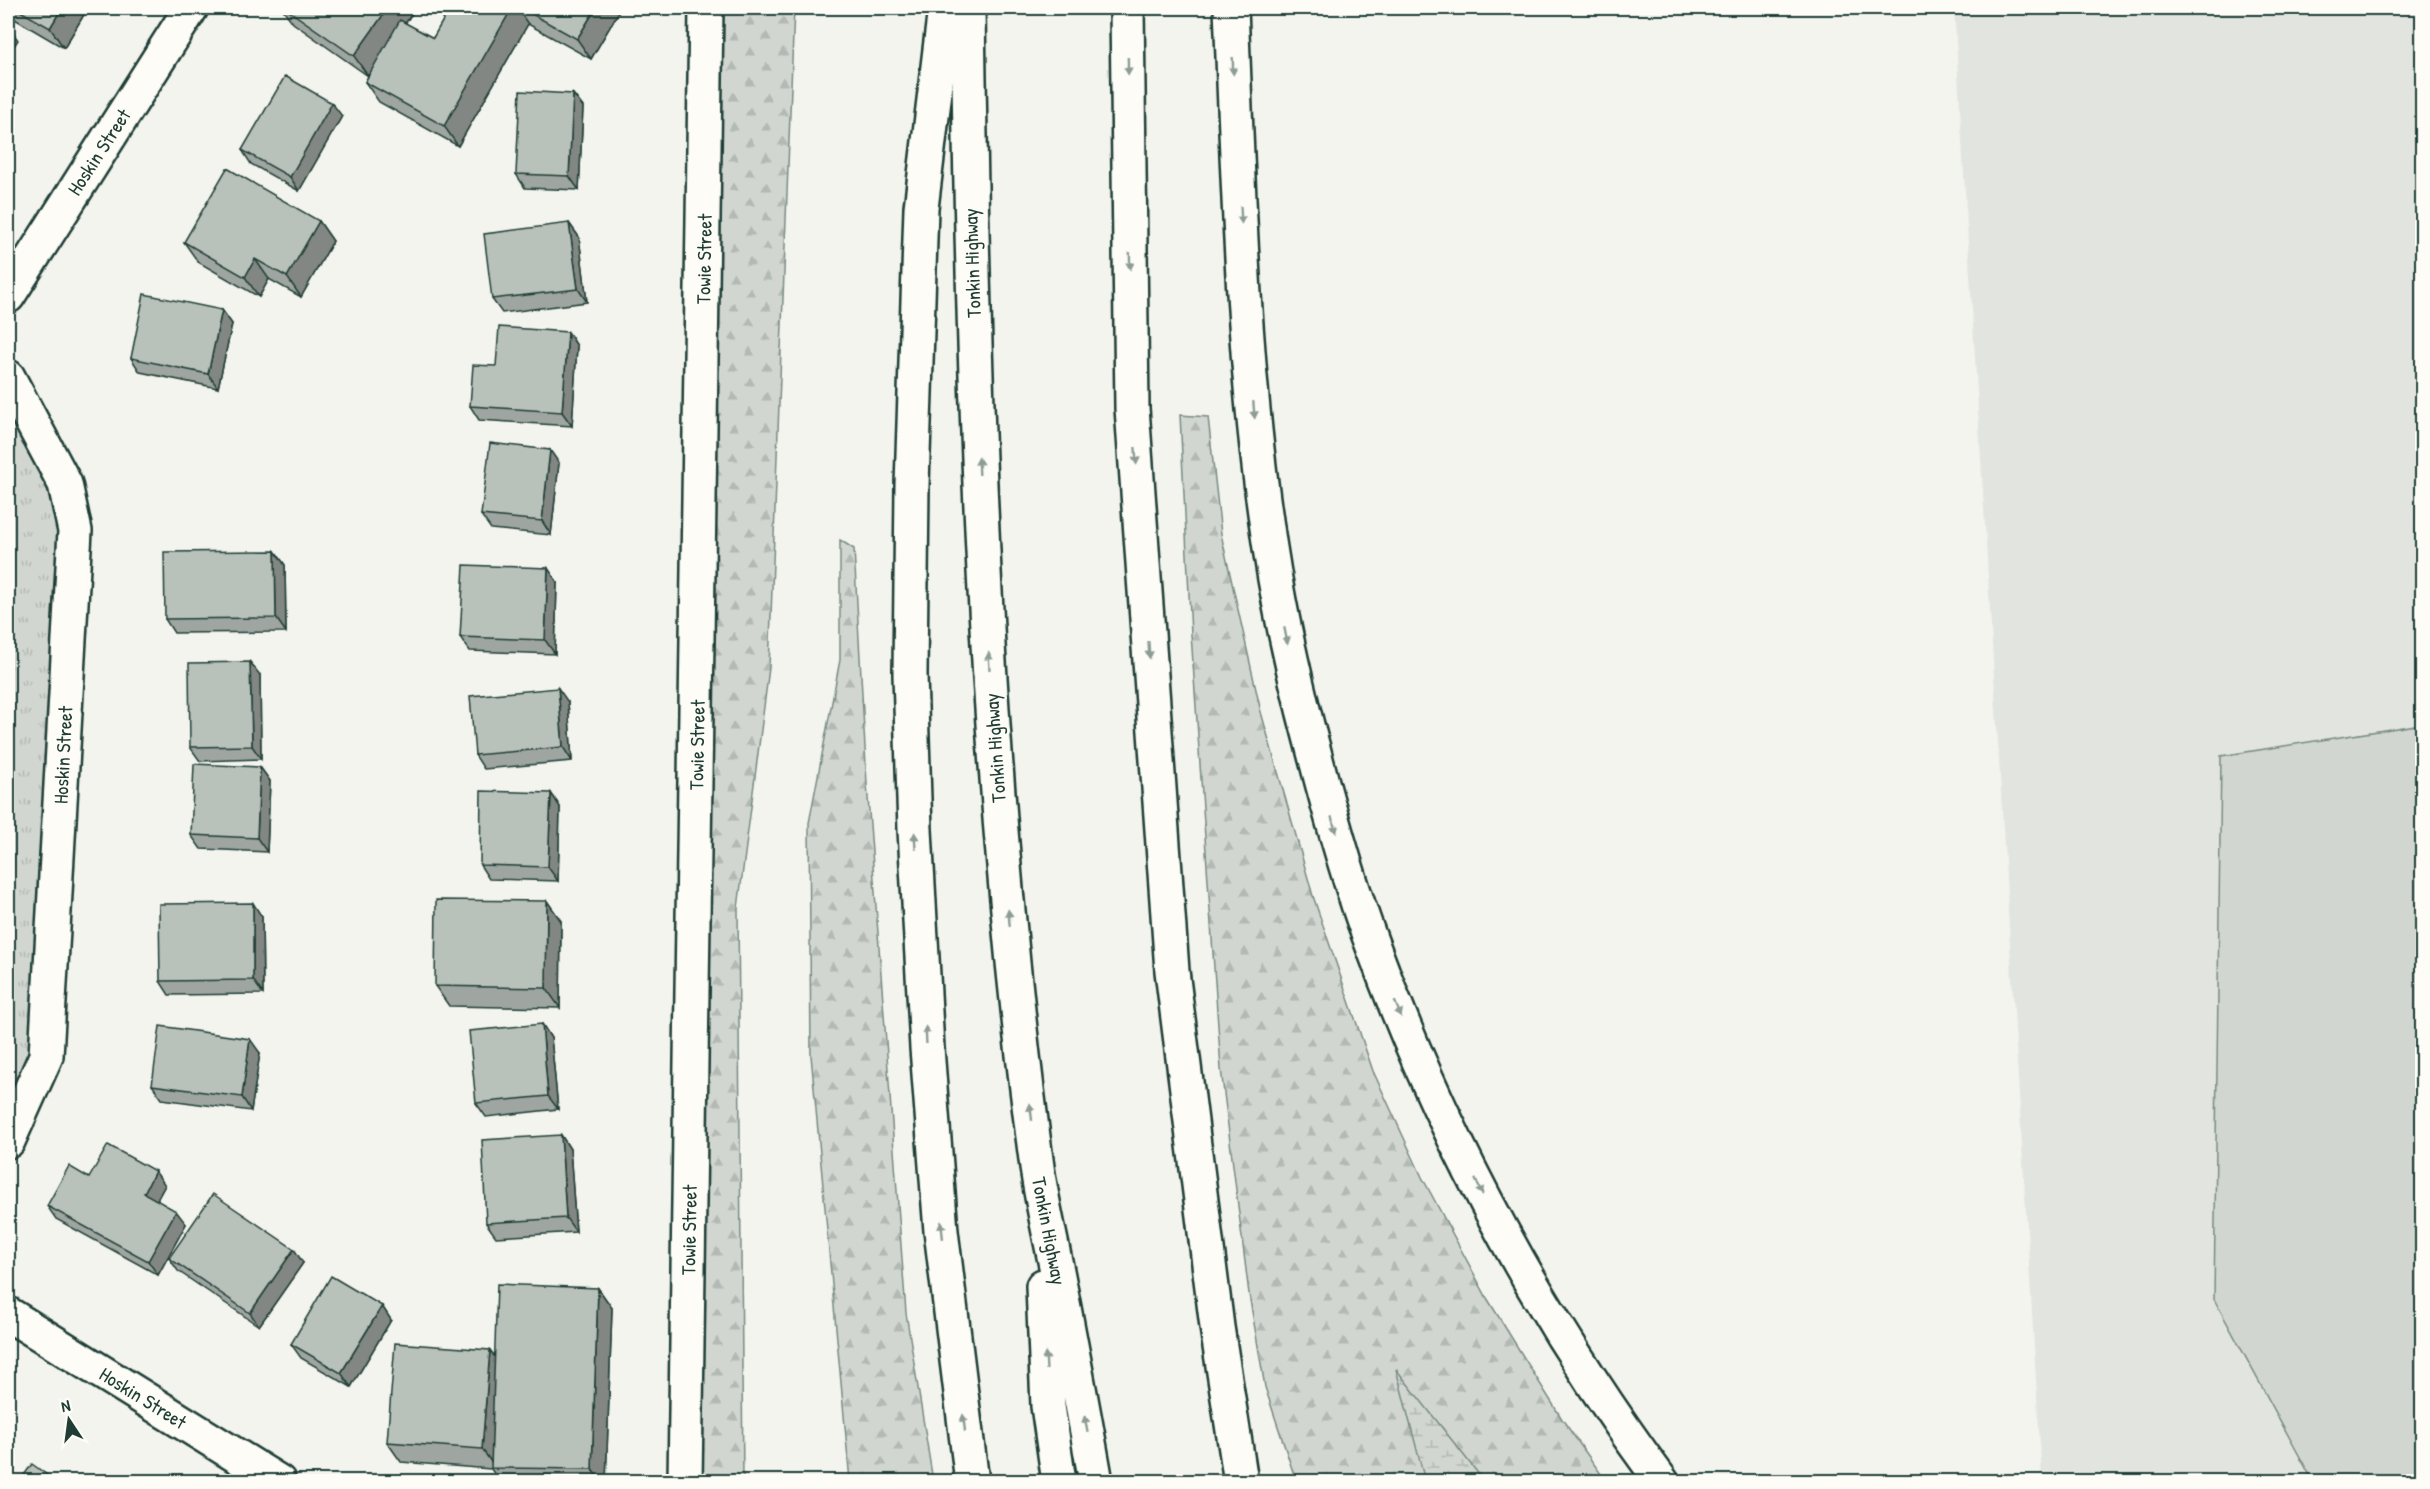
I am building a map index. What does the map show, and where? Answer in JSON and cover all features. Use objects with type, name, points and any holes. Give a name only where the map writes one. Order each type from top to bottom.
[{"type":"main road","name":"Hoskin Street","points":[[8,296],[191,8]]},
{"type":"main road","name":"Towie Street","points":[[685,1482],[706,8]]},
{"type":"main road","points":[[945,8],[921,208],[912,485],[910,675],[915,830],[927,1048],[941,1231],[972,1482]]},
{"type":"main road","name":"Tonkin Highway","points":[[968,8],[974,320],[983,559],[993,728],[1010,934],[1037,1170],[1096,1482]]},
{"type":"main road","points":[[1127,8],[1132,408],[1172,971],[1217,1327],[1241,1482]]},
{"type":"main road","points":[[1231,8],[1246,310],[1259,459],[1275,579],[1295,680],[1332,821],[1371,943],[1422,1067],[1475,1180],[1564,1335],[1620,1425],[1662,1482]]},
{"type":"main road","name":"Hoskin Street","points":[[8,377],[65,484],[75,531],[46,1056],[8,1141]]},
{"type":"main road","points":[[1037,1170],[1048,1406],[1059,1482]]},
{"type":"main road","name":"Hoskin Street","points":[[8,1314],[279,1482]]},
{"type":"main road","points":[[1620,1425],[1682,1482]]},
{"type":"shaded area","points":[[1954,8],[2422,8],[2422,1481],[2042,1481]]},
{"type":"green space","points":[[706,8],[794,8],[769,668],[738,908],[743,1481],[685,1482]]},
{"type":"green space","points":[[8,377],[65,484],[46,1056],[8,1141]]},
{"type":"green space","points":[[1180,415],[1208,417],[1221,534],[1261,712],[1313,896],[1373,1071],[1422,1177],[1487,1298],[1562,1419],[1606,1481],[1296,1481],[1265,1387],[1249,1294],[1221,1069],[1191,634]]},
{"type":"green space","points":[[840,540],[854,549],[867,784],[906,1313],[933,1481],[850,1481],[811,1055],[809,823],[840,660]]},
{"type":"green space","points":[[2422,724],[2422,1481],[2313,1481],[2214,1299],[2221,756]]},
{"type":"green space","points":[[1396,1369],[1484,1481],[1425,1481]]},
{"type":"building","points":[[15,8],[62,8],[50,28]]},
{"type":"building","points":[[285,8],[388,8],[354,56]]},
{"type":"building","points":[[450,8],[512,8],[444,126],[365,82],[400,20],[433,38]]},
{"type":"building","points":[[521,8],[596,8],[577,39]]},
{"type":"building","points":[[285,76],[332,103],[290,177],[242,150]]},
{"type":"building","points":[[520,91],[573,94],[569,176],[516,174]]},
{"type":"building","points":[[227,168],[319,221],[287,277],[255,259],[245,277],[184,242]]},
{"type":"building","points":[[569,223],[578,289],[492,299],[484,234]]},
{"type":"building","points":[[144,294],[222,310],[208,374],[131,358]]},
{"type":"building","points":[[499,327],[568,332],[562,412],[470,406],[473,365],[496,366]]},
{"type":"building","points":[[490,443],[550,450],[542,521],[481,515]]},
{"type":"building","points":[[275,551],[276,618],[165,619],[164,552]]},
{"type":"building","points":[[464,565],[548,568],[545,640],[460,637]]},
{"type":"building","points":[[250,662],[252,746],[190,747],[189,663]]},
{"type":"building","points":[[558,688],[563,747],[475,755],[470,696]]},
{"type":"building","points":[[194,764],[260,767],[257,838],[191,835]]},
{"type":"building","points":[[481,791],[551,793],[548,867],[480,865]]},
{"type":"building","points":[[436,900],[547,901],[546,988],[435,986]]},
{"type":"building","points":[[253,903],[253,980],[160,981],[159,904]]},
{"type":"building","points":[[542,1024],[548,1096],[476,1103],[469,1031]]},
{"type":"building","points":[[160,1026],[250,1039],[242,1097],[152,1085]]},
{"type":"building","points":[[561,1135],[566,1218],[486,1223],[482,1140]]},
{"type":"building","points":[[108,1145],[155,1171],[144,1193],[176,1211],[148,1261],[47,1206],[69,1166],[89,1178]]},
{"type":"building","points":[[213,1194],[294,1249],[250,1313],[169,1258]]},
{"type":"building","points":[[331,1276],[382,1306],[341,1373],[291,1344]]},
{"type":"building","points":[[497,1284],[598,1288],[592,1469],[491,1468]]},
{"type":"building","points":[[395,1343],[490,1350],[482,1449],[387,1442]]},
{"type":"building","points":[[32,1464],[57,1482],[19,1482]]}]
